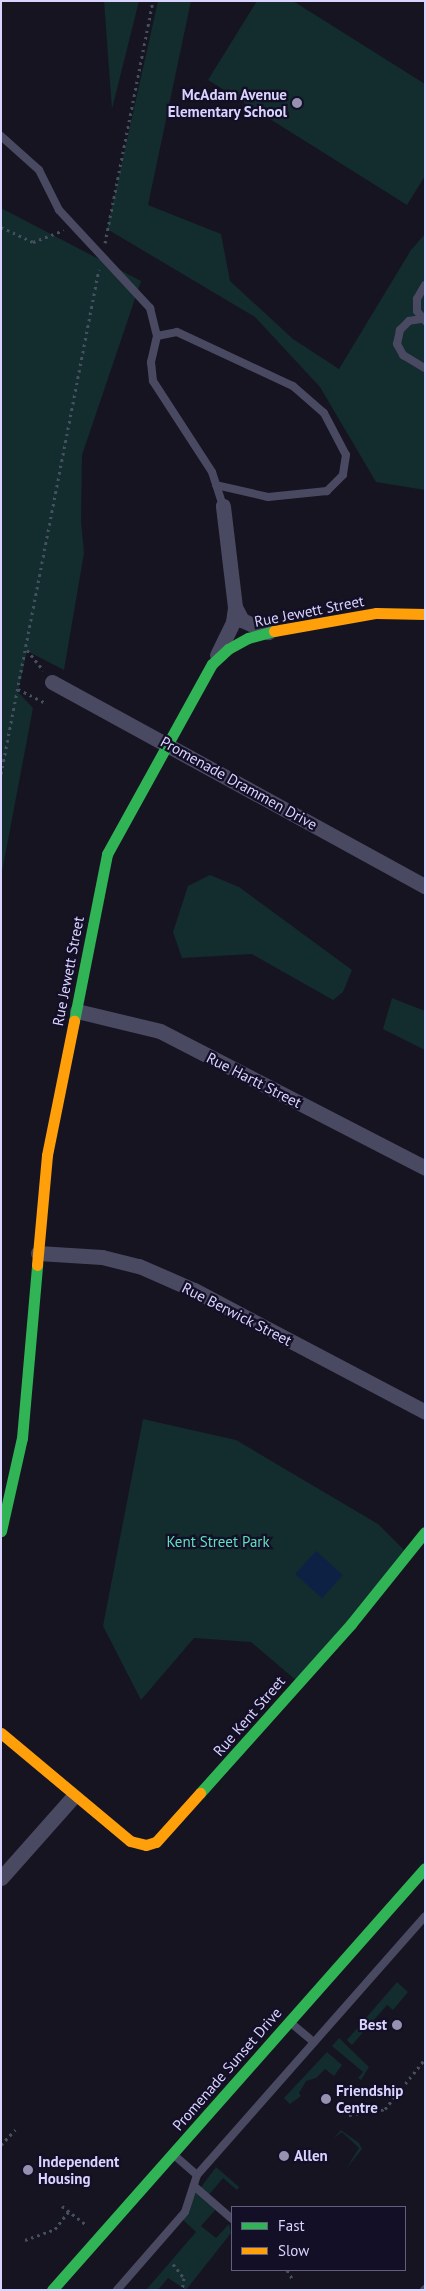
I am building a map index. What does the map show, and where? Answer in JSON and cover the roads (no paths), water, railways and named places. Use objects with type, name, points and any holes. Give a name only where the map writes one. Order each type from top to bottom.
[{"type":"street","points":[[212,664],[233,622],[235,607],[223,506]]},
{"type":"street","points":[[235,607],[242,620],[270,632]]},
{"type":"street","name":"Rue Jewett Street","points":[[1,1531],[22,1438],[47,1155],[104,863],[212,664],[228,649],[248,638],[270,632],[376,613],[394,611],[425,614]]},
{"type":"street","name":"Promenade Drammen Drive","points":[[52,682],[425,886]]},
{"type":"street","name":"Rue Hartt Street","points":[[76,1011],[160,1031],[425,1168]]},
{"type":"street","name":"Rue Berwick Street","points":[[38,1253],[102,1257],[139,1266],[194,1290],[425,1412]]},
{"type":"street","name":"Rue Kent Street","points":[[73,1797],[130,1841],[146,1845],[156,1842],[351,1624],[409,1555],[425,1532]]},
{"type":"street","points":[[1,1733],[73,1797],[1,1878]]},
{"type":"street","name":"Promenade Sunset Drive","points":[[52,2290],[425,1868]]},
{"type":"lane","points":[[1,136],[39,170],[59,210],[150,308],[157,336],[151,362],[153,381],[202,455],[216,485],[223,506]]},
{"type":"lane","points":[[425,285],[417,299],[423,320],[409,321],[400,330],[397,344],[403,355],[425,368]]},
{"type":"lane","points":[[157,336],[177,332],[293,386],[324,413],[346,455],[343,475],[327,491],[268,497],[216,485]]},
{"type":"lane","points":[[117,2290],[185,2212],[197,2175],[425,1916]]},
{"type":"lane","points":[[289,2022],[314,2042]]},
{"type":"lane","points":[[173,2154],[197,2175]]},
{"type":"lane","points":[[194,2186],[231,2218]]},
{"type":"water","points":[[316,1551],[343,1575],[322,1598],[295,1574]]},
{"type":"place","name":"McAdam Avenue Elementary School","points":[[297,103]]},
{"type":"place","name":"Best","points":[[397,2025]]},
{"type":"place","name":"Friendship Centre","points":[[326,2099]]},
{"type":"place","name":"Allen","points":[[284,2156]]},
{"type":"place","name":"Independent Housing","points":[[28,2170]]},
{"type":"park label","name":"Kent Street Park","points":[[218,1542]]}]
